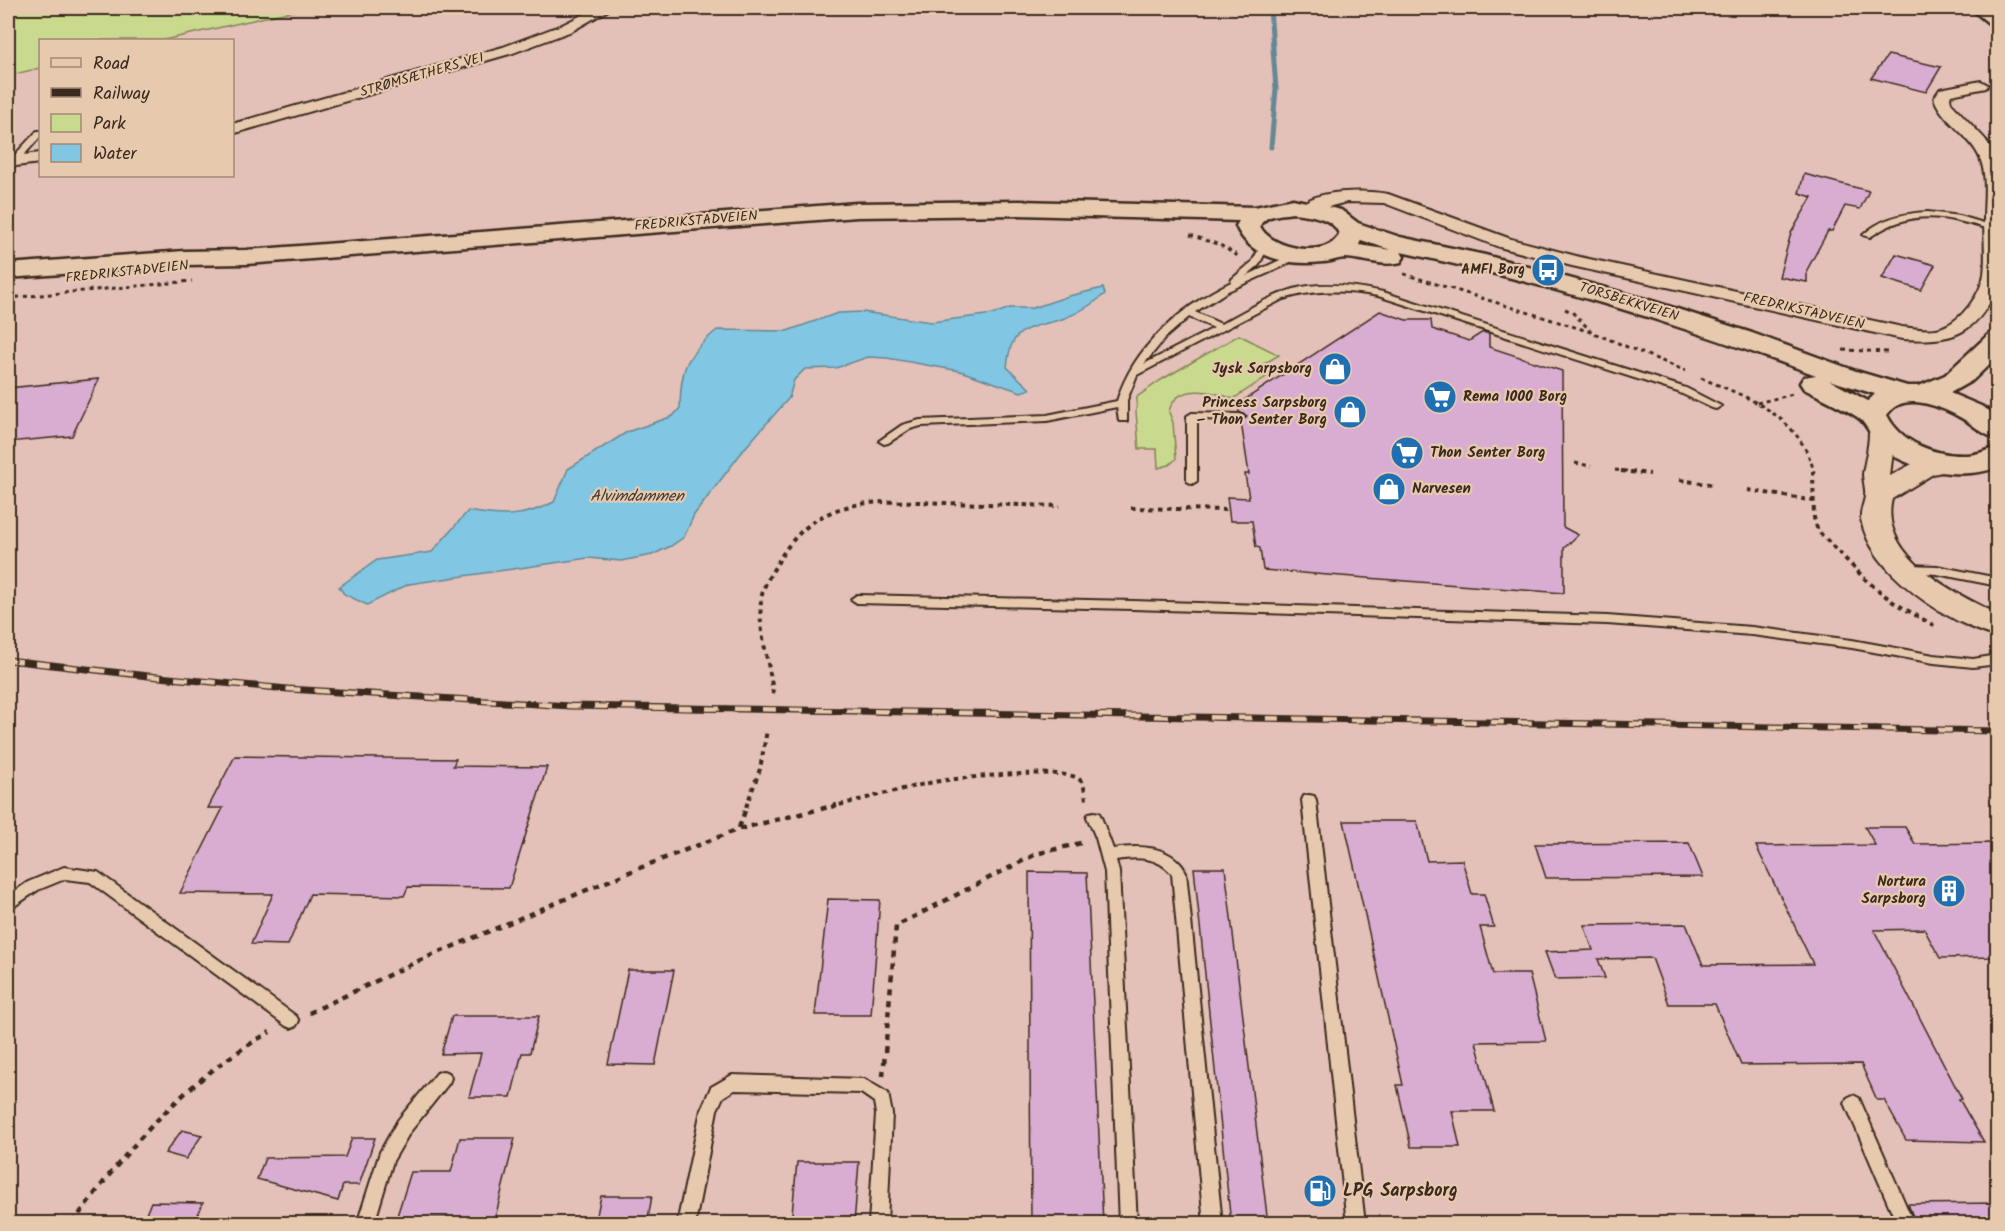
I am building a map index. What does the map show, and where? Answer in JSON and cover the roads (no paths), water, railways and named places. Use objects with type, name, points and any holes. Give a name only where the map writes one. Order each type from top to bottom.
[{"type":"main road","points":[[1980,8],[1998,21]]},
{"type":"main road","points":[[1256,240],[1278,207],[1308,207],[1340,230]]},
{"type":"main road","name":"FREDRIKSTADVEIEN","points":[[8,271],[184,258],[246,257],[857,210],[1020,208],[1146,213],[1256,240],[1296,256],[1320,256],[1340,230]]},
{"type":"main road","name":"TORSBEKKVEIEN","points":[[1340,230],[1476,260],[1640,305],[1743,339],[1846,377],[1961,405],[1996,418]]},
{"type":"main road","name":"TORSBEKKVEIEN","points":[[1340,230],[1387,256],[1473,272],[1664,325],[1787,370],[1877,424],[1909,452],[1946,463],[1990,464]]},
{"type":"main road","name":"FREDRIKSTADVEIEN","points":[[8,283],[184,267],[246,257]]},
{"type":"main road","points":[[1877,424],[1875,407],[1882,400],[1942,389],[1974,366],[1998,340]]},
{"type":"street","name":"STRØMSÆTHERS VEI","points":[[234,128],[508,50],[567,28],[605,8]]},
{"type":"street","name":"FREDRIKSTADVEIEN","points":[[1308,207],[1331,197],[1373,196],[1405,203],[1464,229],[1578,262],[1902,333],[1949,332],[1966,320],[1981,303],[1993,276],[1992,174],[1988,157],[1979,142],[1944,104],[1942,98],[1945,92],[1981,85]]},
{"type":"street","points":[[11,162],[39,158]]},
{"type":"street","points":[[1340,230],[1360,195]]},
{"type":"street","points":[[1877,424],[1883,453],[1877,474],[1879,495],[1875,516],[1880,538],[1905,569],[1929,589],[1965,611],[1998,627]]},
{"type":"street","points":[[1879,495],[1924,468],[1946,463]]},
{"type":"lane","points":[[11,162],[39,134]]},
{"type":"lane","points":[[1867,235],[1875,228],[1912,214],[1927,213],[1961,218],[1993,227]]},
{"type":"lane","points":[[1227,288],[1256,240]]},
{"type":"lane","points":[[1123,418],[1121,402],[1132,374],[1159,340],[1188,313],[1227,288],[1275,269],[1296,256]]},
{"type":"lane","points":[[1132,374],[1278,298],[1299,291],[1326,288],[1353,289],[1424,307],[1659,382],[1705,399],[1716,406]]},
{"type":"lane","points":[[1188,313],[1221,327]]},
{"type":"lane","points":[[884,441],[906,427],[920,423],[1047,418],[1121,402]]},
{"type":"lane","points":[[1192,481],[1192,416],[1240,417]]},
{"type":"lane","points":[[1905,569],[1937,570],[1998,582]]},
{"type":"lane","points":[[857,599],[1607,620],[1752,631],[1973,663],[1998,658]]},
{"type":"lane","points":[[1309,801],[1356,1224]]},
{"type":"lane","points":[[1094,817],[1103,838],[1112,872],[1128,1224]]},
{"type":"lane","points":[[1108,855],[1137,851],[1159,855],[1173,862],[1179,872],[1213,1224]]},
{"type":"lane","points":[[8,903],[33,885],[64,873],[93,876],[291,1021]]},
{"type":"lane","points":[[365,1224],[386,1158],[404,1126],[443,1078]]},
{"type":"lane","points":[[686,1224],[709,1110],[717,1092],[732,1082],[864,1086],[882,1098],[884,1114],[878,1224]]},
{"type":"lane","points":[[1853,1103],[1906,1224]]},
{"type":"water","name":"Alvimdammen","points":[[1103,288],[1105,294],[1081,310],[1065,318],[1028,329],[1016,337],[1010,349],[1007,367],[1030,389],[1021,392],[960,371],[887,358],[868,357],[836,368],[805,369],[794,380],[789,398],[745,448],[694,515],[684,537],[652,555],[621,561],[588,558],[409,584],[367,605],[344,594],[339,587],[377,560],[432,552],[468,511],[512,515],[532,511],[554,502],[568,469],[627,432],[673,416],[680,408],[684,373],[691,356],[717,330],[787,331],[838,313],[863,312],[931,322],[994,314],[1010,308],[1033,308]]},
{"type":"waterway","points":[[1270,8],[1276,89],[1271,147]]},
{"type":"railway","points":[[8,660],[288,689],[570,706],[1998,731]]},
{"type":"place","name":"AMFI Borg","points":[[1548,270]]},
{"type":"place","name":"Jysk Sarpsborg","points":[[1335,369]]},
{"type":"place","name":"Rema 1000 Borg","points":[[1440,397]]},
{"type":"place","name":"Princess Sarpsborg – Thon Senter Borg","points":[[1350,412]]},
{"type":"place","name":"Thon Senter Borg","points":[[1407,453]]},
{"type":"place","name":"Narvesen","points":[[1389,489]]},
{"type":"place","name":"Nortura Sarpsborg","points":[[1949,891]]},
{"type":"place","name":"LPG Sarpsborg","points":[[1320,1191]]}]
